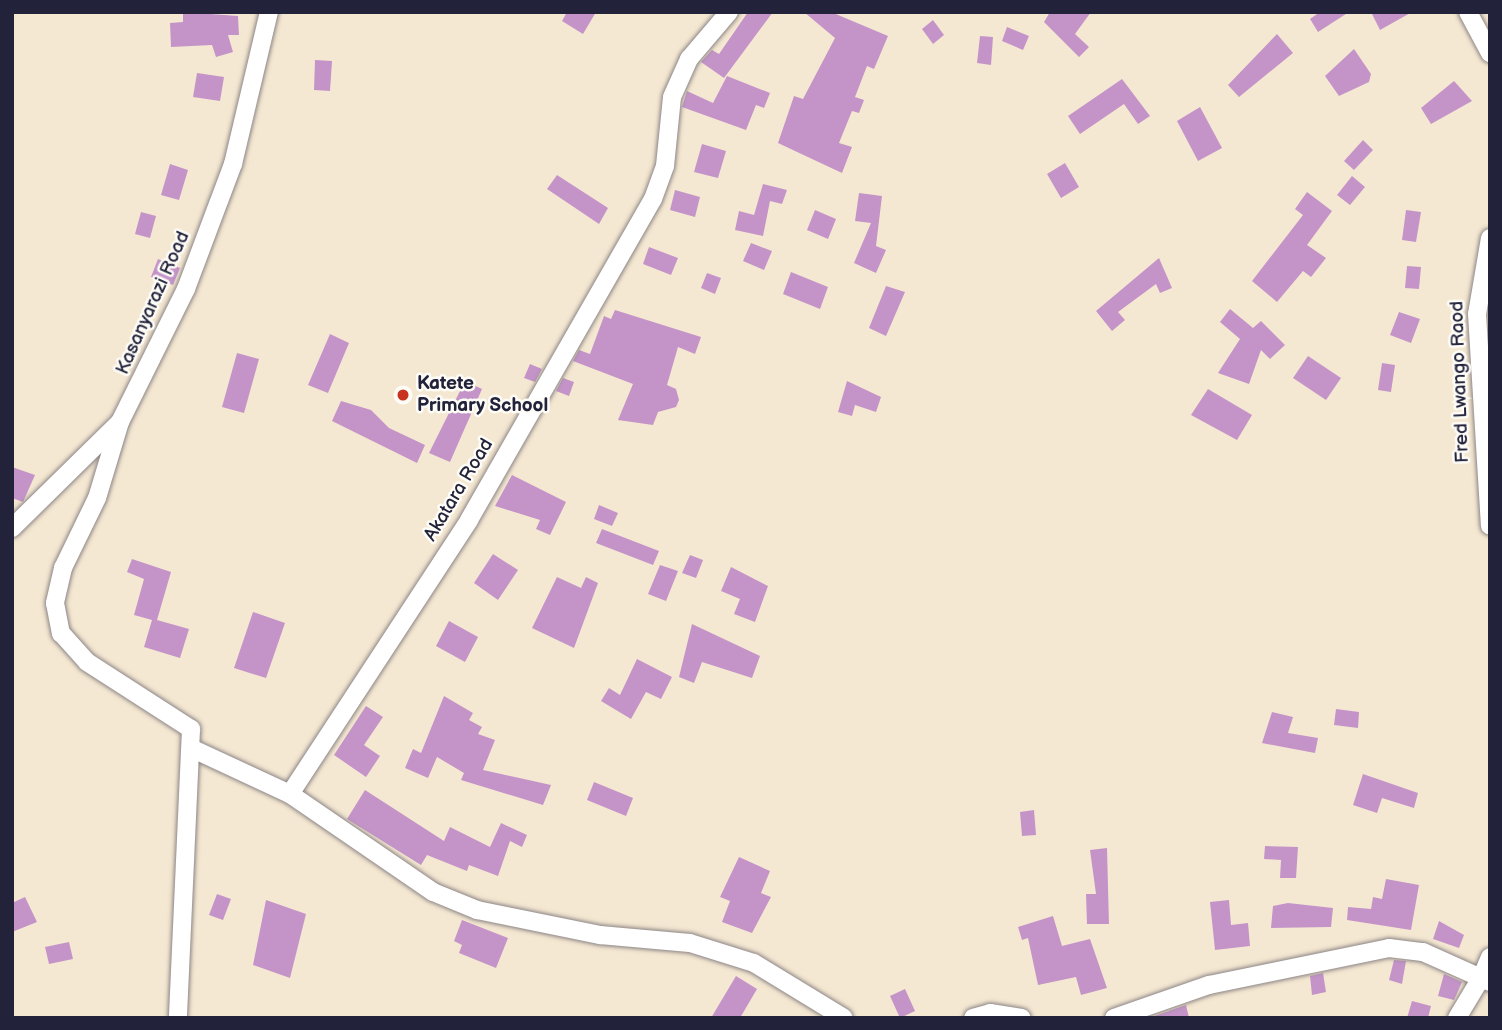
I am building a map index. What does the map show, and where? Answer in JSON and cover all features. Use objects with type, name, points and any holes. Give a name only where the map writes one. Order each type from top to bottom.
[{"type":"street","name":"Kasanyarazi Road","points":[[12,528],[120,422],[186,289],[233,164],[269,12]]},
{"type":"street","name":"Akatara Road","points":[[290,794],[469,520],[653,199],[665,166],[672,97],[689,59],[729,12]]},
{"type":"street","points":[[1468,12],[1490,53]]},
{"type":"street","name":"Fred Lwango Raod","points":[[1490,238],[1477,314],[1490,526]]},
{"type":"street","points":[[120,422],[97,498],[63,568],[55,603],[61,633],[87,662],[180,718],[191,729],[195,750],[180,874],[178,1018]]},
{"type":"street","points":[[195,750],[290,794],[433,892],[466,906],[600,935],[690,943],[754,962],[844,1018]]},
{"type":"street","points":[[1114,1018],[1209,985],[1389,948],[1423,952],[1485,980]]},
{"type":"street","points":[[1457,1018],[1485,980],[1490,957]]},
{"type":"street","points":[[973,1018],[990,1013],[1022,1018]]},
{"type":"building","points":[[183,12],[238,16],[239,35],[228,35],[233,52],[216,57],[212,45],[171,47],[170,23],[183,22]]},
{"type":"building","points":[[567,12],[596,12],[583,34],[562,21]]},
{"type":"building","points":[[748,12],[773,12],[724,78],[701,62],[712,50],[719,54]]},
{"type":"building","points":[[804,12],[831,12],[888,36],[874,69],[867,66],[855,97],[864,100],[859,113],[852,111],[839,143],[852,147],[842,173],[778,143],[794,96],[803,99],[835,38]]},
{"type":"building","points":[[1050,12],[1091,12],[1075,34],[1089,47],[1079,57],[1044,22]]},
{"type":"building","points":[[1320,12],[1349,12],[1318,32],[1310,19]]},
{"type":"building","points":[[1371,12],[1412,12],[1380,30]]},
{"type":"building","points":[[933,20],[944,35],[933,44],[922,29]]},
{"type":"building","points":[[1007,27],[1029,36],[1023,50],[1002,41]]},
{"type":"building","points":[[1277,34],[1293,53],[1239,97],[1228,85]]},
{"type":"building","points":[[980,36],[993,37],[991,65],[977,63]]},
{"type":"building","points":[[1354,49],[1371,74],[1369,82],[1339,96],[1325,76]]},
{"type":"building","points":[[315,60],[332,61],[330,91],[314,90]]},
{"type":"building","points":[[197,73],[224,77],[220,101],[193,97]]},
{"type":"building","points":[[727,76],[770,93],[764,108],[756,105],[746,130],[682,107],[687,91],[713,103]]},
{"type":"building","points":[[1122,79],[1150,116],[1138,124],[1124,104],[1080,134],[1068,116]]},
{"type":"building","points":[[1454,81],[1472,101],[1431,124],[1421,108]]},
{"type":"building","points":[[1200,107],[1222,148],[1198,161],[1177,121]]},
{"type":"building","points":[[1363,140],[1373,150],[1354,170],[1344,161]]},
{"type":"building","points":[[702,144],[726,151],[718,178],[694,172]]},
{"type":"building","points":[[1065,163],[1079,187],[1061,198],[1047,174]]},
{"type":"building","points":[[170,164],[188,170],[179,200],[161,195]]},
{"type":"building","points":[[557,175],[608,208],[599,224],[547,189]]},
{"type":"building","points":[[1352,176],[1365,187],[1350,205],[1337,195]]},
{"type":"building","points":[[763,184],[787,190],[782,204],[770,201],[763,236],[735,230],[739,211],[754,215]]},
{"type":"building","points":[[675,190],[700,197],[695,217],[670,210]]},
{"type":"building","points":[[1307,192],[1332,211],[1307,245],[1326,258],[1311,277],[1303,271],[1277,302],[1252,281],[1303,215],[1295,209]]},
{"type":"building","points":[[859,193],[882,196],[876,246],[886,250],[876,273],[854,263],[871,223],[855,221]]},
{"type":"building","points":[[815,210],[836,219],[828,239],[807,230]]},
{"type":"building","points":[[1406,210],[1421,212],[1416,242],[1402,240]]},
{"type":"building","points":[[141,212],[156,216],[150,238],[135,234]]},
{"type":"building","points":[[751,243],[772,251],[764,270],[743,261]]},
{"type":"building","points":[[649,247],[678,258],[671,275],[643,264]]},
{"type":"building","points":[[1159,258],[1172,288],[1160,293],[1156,284],[1118,312],[1125,320],[1112,331],[1096,311]]},
{"type":"building","points":[[158,259],[180,268],[173,285],[151,277]]},
{"type":"building","points":[[1407,266],[1421,267],[1419,289],[1405,288]]},
{"type":"building","points":[[791,272],[828,287],[820,309],[783,294]]},
{"type":"building","points":[[707,273],[721,278],[715,294],[701,288]]},
{"type":"building","points":[[886,286],[905,292],[886,336],[869,328]]},
{"type":"building","points":[[1230,309],[1253,328],[1261,321],[1285,345],[1270,359],[1261,350],[1249,384],[1218,373],[1240,339],[1220,322]]},
{"type":"building","points":[[615,310],[701,337],[695,354],[678,347],[667,385],[676,389],[679,400],[676,407],[658,412],[653,425],[618,420],[633,384],[573,361],[579,350],[590,354],[604,316],[611,319]]},
{"type":"building","points":[[1399,312],[1420,319],[1411,343],[1390,335]]},
{"type":"building","points":[[330,334],[349,343],[328,393],[308,385]]},
{"type":"building","points":[[237,353],[259,359],[244,413],[222,407]]},
{"type":"building","points":[[1308,356],[1341,378],[1326,400],[1293,378]]},
{"type":"building","points":[[1382,363],[1395,365],[1391,392],[1378,390]]},
{"type":"building","points":[[530,364],[542,369],[535,382],[524,378]]},
{"type":"building","points":[[563,378],[574,382],[569,396],[556,391]]},
{"type":"building","points":[[465,381],[482,389],[450,462],[429,453]]},
{"type":"building","points":[[847,381],[881,397],[876,412],[855,405],[852,416],[838,412]]},
{"type":"building","points":[[1208,389],[1252,415],[1237,440],[1191,415]]},
{"type":"building","points":[[341,401],[371,410],[389,428],[425,445],[417,463],[332,421]]},
{"type":"building","points":[[12,467],[35,475],[23,502],[12,498]]},
{"type":"building","points":[[512,475],[566,502],[550,535],[536,529],[540,520],[495,506]]},
{"type":"building","points":[[599,505],[618,513],[612,526],[594,519]]},
{"type":"building","points":[[602,529],[659,551],[653,565],[596,543]]},
{"type":"building","points":[[493,554],[518,570],[498,600],[474,583]]},
{"type":"building","points":[[690,555],[703,560],[696,578],[682,573]]},
{"type":"building","points":[[132,559],[171,572],[157,620],[189,629],[180,658],[144,647],[152,620],[134,615],[144,579],[127,572]]},
{"type":"building","points":[[660,565],[678,571],[666,601],[648,594]]},
{"type":"building","points":[[731,567],[768,586],[755,622],[734,614],[740,599],[721,591]]},
{"type":"building","points":[[557,577],[581,588],[586,577],[598,583],[574,648],[532,628]]},
{"type":"building","points":[[253,612],[285,623],[266,678],[234,668]]},
{"type":"building","points":[[449,621],[478,637],[465,662],[436,646]]},
{"type":"building","points":[[692,624],[760,656],[752,678],[702,662],[694,683],[679,677]]},
{"type":"building","points":[[637,659],[672,677],[661,699],[646,692],[631,719],[601,701],[609,688],[620,695]]},
{"type":"building","points":[[444,696],[473,713],[469,720],[482,727],[478,734],[495,740],[483,770],[551,785],[543,805],[461,780],[464,773],[437,757],[428,778],[405,768],[413,749],[421,753]]},
{"type":"building","points":[[366,706],[383,717],[364,745],[380,756],[366,777],[334,755]]},
{"type":"building","points":[[1336,709],[1359,712],[1358,728],[1334,725]]},
{"type":"building","points":[[1272,712],[1293,717],[1288,733],[1318,738],[1315,753],[1262,743]]},
{"type":"building","points":[[1363,774],[1418,793],[1414,808],[1382,798],[1377,813],[1353,805]]},
{"type":"building","points":[[594,782],[633,798],[626,816],[587,800]]},
{"type":"building","points":[[365,790],[444,841],[450,827],[490,847],[501,823],[527,835],[522,847],[510,841],[498,876],[469,865],[467,871],[427,855],[421,865],[347,819]]},
{"type":"building","points":[[1034,810],[1036,835],[1022,836],[1020,812]]},
{"type":"building","points":[[1265,846],[1298,847],[1296,878],[1280,878],[1281,860],[1264,859]]},
{"type":"building","points":[[1107,848],[1109,924],[1087,924],[1086,894],[1096,894],[1090,850]]},
{"type":"building","points":[[739,857],[770,871],[761,893],[771,897],[752,933],[722,922],[730,901],[720,897]]},
{"type":"building","points":[[1386,879],[1419,885],[1411,930],[1347,920],[1348,907],[1371,909],[1373,897],[1382,899]]},
{"type":"building","points":[[217,894],[231,899],[223,920],[209,915]]},
{"type":"building","points":[[25,897],[37,922],[12,932],[12,903]]},
{"type":"building","points":[[266,900],[306,914],[290,978],[253,965]]},
{"type":"building","points":[[1229,900],[1231,925],[1248,923],[1250,946],[1215,950],[1210,902]]},
{"type":"building","points":[[1288,903],[1333,908],[1331,927],[1271,928],[1273,906]]},
{"type":"building","points":[[1053,916],[1062,946],[1090,939],[1107,988],[1081,995],[1076,977],[1038,985],[1028,938],[1022,940],[1018,927]]},
{"type":"building","points":[[462,920],[508,938],[496,968],[459,953],[462,945],[454,941]]},
{"type":"building","points":[[1439,921],[1464,935],[1459,948],[1433,939]]},
{"type":"building","points":[[69,942],[73,959],[49,964],[45,947]]},
{"type":"building","points":[[1394,960],[1406,961],[1402,984],[1389,980]]},
{"type":"building","points":[[1323,973],[1326,992],[1312,995],[1310,976]]},
{"type":"building","points":[[1444,974],[1462,982],[1454,1000],[1438,996]]},
{"type":"building","points":[[736,976],[757,989],[740,1018],[711,1018]]},
{"type":"building","points":[[905,989],[915,1011],[900,1018],[890,996]]},
{"type":"building","points":[[1412,1001],[1431,1006],[1428,1018],[1407,1018]]},
{"type":"building","points":[[1186,1005],[1189,1018],[1149,1018]]},
{"type":"place","name":"Katete Primary School","points":[[403,395]]}]
